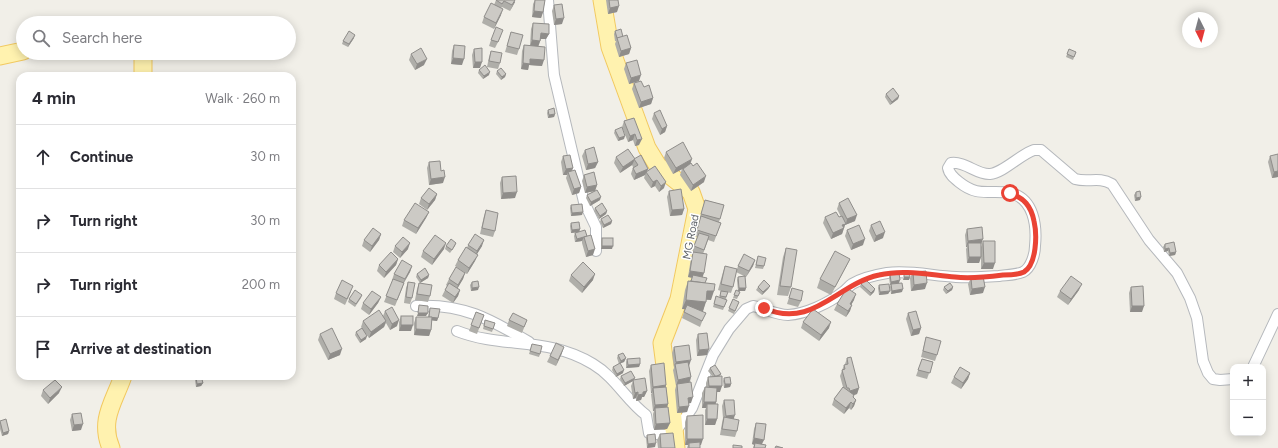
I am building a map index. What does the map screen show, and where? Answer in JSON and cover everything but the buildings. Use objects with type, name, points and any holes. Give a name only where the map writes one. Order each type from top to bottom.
[{"type":"main road","name":"MG Road","points":[[602,0],[610,47],[647,148],[658,166],[691,192],[697,209],[679,299],[662,343],[665,366],[669,380],[675,441]]},
{"type":"main road","points":[[0,56],[16,53]]},
{"type":"main road","points":[[143,60],[143,72]]},
{"type":"main road","points":[[111,448],[105,431],[107,418],[121,380]]},
{"type":"street","points":[[548,0],[554,75],[584,202],[596,227],[596,251]]},
{"type":"street","points":[[457,331],[468,335],[493,340],[532,344],[557,349],[580,357],[595,365],[616,384],[638,409],[646,415],[649,433],[664,435],[675,441],[692,408],[713,355],[729,329],[746,309],[753,306],[775,314],[799,314],[832,300],[852,284],[863,279],[888,273],[921,273],[956,277],[995,276],[1024,272],[1030,265],[1035,247],[1036,230],[1032,212],[1027,204],[1022,199],[1010,193],[984,193],[972,190],[953,177],[948,168],[951,163],[957,162],[989,174],[996,173],[1034,150],[1041,150],[1076,179],[1082,181],[1104,180],[1112,184],[1150,240],[1177,273],[1190,298],[1197,318],[1203,361],[1208,373],[1213,379],[1230,379]]},
{"type":"street","points":[[416,306],[435,304],[455,306],[467,310],[532,344]]},
{"type":"street","points":[[1254,364],[1278,314]]},
{"type":"route","points":[[764,308],[775,314],[799,314],[832,300],[852,284],[863,279],[888,273],[921,273],[956,277],[995,276],[1024,272],[1030,265],[1035,247],[1036,230],[1032,212],[1027,204],[1016,195],[1010,193]]}]
